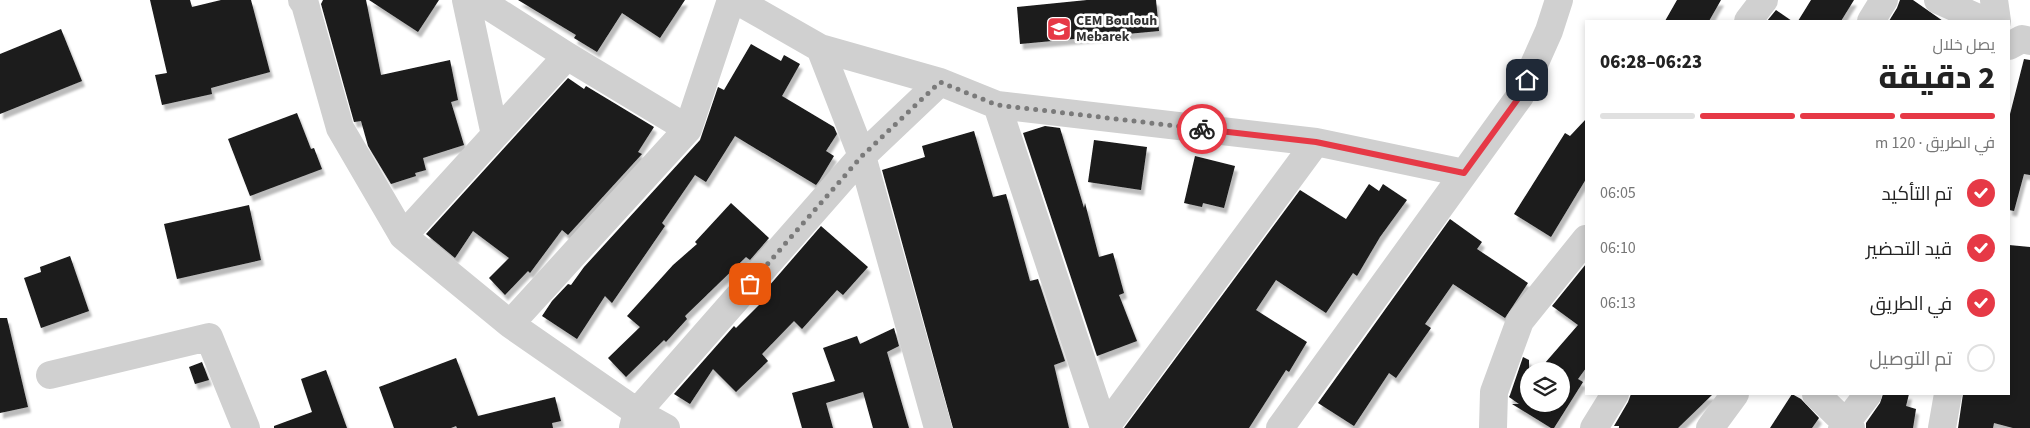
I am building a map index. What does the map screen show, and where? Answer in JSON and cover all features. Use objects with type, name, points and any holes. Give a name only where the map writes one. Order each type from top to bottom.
[{"type":"street","points":[[302,0],[305,4],[340,128],[403,236],[510,324],[635,420],[666,428]]},
{"type":"street","points":[[466,0],[495,135]]},
{"type":"street","points":[[479,0],[688,129]]},
{"type":"street","points":[[510,324],[688,129],[731,0]]},
{"type":"street","points":[[736,0],[820,48],[940,82],[997,105],[1316,142],[1464,173]]},
{"type":"street","points":[[1280,428],[1520,96],[1549,31],[1559,0]]},
{"type":"street","points":[[1749,20],[1764,0]]},
{"type":"street","points":[[1872,20],[1884,0]]},
{"type":"street","points":[[1938,0],[1983,20]]},
{"type":"street","points":[[1994,0],[1997,20]]},
{"type":"street","points":[[2010,45],[2022,39],[2030,41]]},
{"type":"street","points":[[820,48],[862,156],[938,428]]},
{"type":"street","points":[[403,236],[568,56]]},
{"type":"street","points":[[635,420],[862,156],[940,82]]},
{"type":"street","points":[[997,105],[1104,428]]},
{"type":"street","points":[[1104,428],[1316,142]]},
{"type":"street","points":[[1493,428],[1494,392],[1520,321],[1585,240]]},
{"type":"street","points":[[50,375],[209,338],[246,428]]},
{"type":"street","points":[[1594,428],[1614,395]]},
{"type":"street","points":[[1710,428],[1734,395]]},
{"type":"street","points":[[1817,395],[1846,426],[1867,395]]},
{"type":"street","points":[[1942,428],[1948,395]]},
{"type":"building","points":[[150,0],[190,0],[192,7],[221,0],[251,0],[270,72],[211,88],[212,94],[162,105],[155,75],[167,73]]},
{"type":"building","points":[[323,0],[366,0],[381,75],[450,60],[458,100],[451,102],[464,145],[423,158],[426,170],[415,173],[416,176],[391,184],[368,146],[361,121],[354,122],[321,4]]},
{"type":"building","points":[[369,0],[439,0],[418,32]]},
{"type":"building","points":[[518,0],[685,0],[660,38],[622,13],[597,52],[574,38],[576,35]]},
{"type":"building","points":[[1087,0],[1156,0],[1159,31],[1020,44],[1017,7]]},
{"type":"building","points":[[1677,0],[1721,0],[1710,20],[1666,20]]},
{"type":"building","points":[[1811,0],[1854,0],[1842,20],[1799,20]]},
{"type":"building","points":[[1900,0],[1913,0],[1942,20],[1890,20]]},
{"type":"building","points":[[1776,10],[1791,20],[1768,20]]},
{"type":"building","points":[[61,29],[82,81],[0,114],[0,54]]},
{"type":"building","points":[[751,44],[781,61],[784,55],[800,64],[782,96],[834,127],[837,134],[826,151],[834,156],[816,185],[735,136],[706,182],[695,175],[662,223],[665,226],[612,303],[605,296],[577,339],[542,316],[552,301],[568,284],[571,285],[584,267],[700,140],[718,87],[724,90]]},
{"type":"building","points":[[2024,59],[2030,60],[2030,175],[2024,174],[2014,211],[2010,210],[2010,114]]},
{"type":"building","points":[[568,78],[584,89],[586,86],[654,127],[638,152],[642,154],[568,235],[562,230],[530,273],[528,271],[505,295],[489,278],[509,258],[473,231],[455,258],[426,234]]},
{"type":"building","points":[[297,113],[311,149],[314,148],[322,169],[250,196],[228,139]]},
{"type":"building","points":[[1585,120],[1585,181],[1551,237],[1514,214],[1565,133],[1570,136]]},
{"type":"building","points":[[1045,126],[1060,128],[1084,208],[1085,203],[1099,257],[1113,253],[1124,293],[1119,295],[1137,341],[1097,356],[1023,133]]},
{"type":"building","points":[[974,131],[993,197],[1006,194],[1030,281],[1038,279],[1065,361],[1054,365],[1069,428],[953,428],[882,170],[925,157],[922,146]]},
{"type":"building","points":[[1094,140],[1147,147],[1141,190],[1088,182]]},
{"type":"building","points":[[1195,156],[1235,166],[1224,208],[1203,203],[1202,207],[1184,203]]},
{"type":"building","points":[[1369,184],[1379,191],[1383,184],[1407,200],[1380,237],[1357,276],[1353,273],[1326,313],[1276,280],[1256,310],[1307,342],[1289,372],[1286,370],[1249,428],[1124,428],[1300,190],[1346,219]]},
{"type":"building","points":[[731,203],[769,238],[750,260],[746,257],[685,316],[687,319],[666,342],[664,340],[626,377],[608,358],[640,327],[627,316],[673,265],[697,244],[695,242]]},
{"type":"building","points":[[249,205],[261,260],[177,279],[164,224]]},
{"type":"building","points":[[1450,219],[1482,242],[1477,249],[1528,283],[1505,318],[1453,284],[1425,324],[1431,328],[1396,378],[1389,373],[1354,426],[1318,403]]},
{"type":"building","points":[[821,226],[868,267],[843,295],[837,290],[802,329],[794,321],[762,354],[768,361],[736,392],[713,369],[690,404],[674,394],[734,326],[736,328],[766,298],[762,294]]},
{"type":"building","points":[[2010,245],[2030,247],[2030,428],[2013,428],[1994,423],[1993,428],[1958,428],[1963,395],[2010,395]]},
{"type":"building","points":[[70,256],[89,311],[41,328],[24,278],[41,272],[40,267]]},
{"type":"building","points":[[1585,265],[1585,369],[1578,379],[1583,382],[1570,403],[1570,362],[1546,362],[1578,325],[1552,306]]},
{"type":"building","points":[[0,318],[7,318],[28,407],[0,413]]},
{"type":"building","points":[[894,328],[899,346],[887,352],[909,428],[873,428],[863,392],[826,403],[833,428],[802,428],[792,393],[835,381],[823,348],[857,336],[860,344]]},
{"type":"building","points":[[1523,357],[1529,360],[1529,362],[1521,362]]},
{"type":"building","points":[[456,358],[478,416],[555,397],[561,421],[552,423],[553,428],[457,428],[456,426],[451,428],[394,428],[379,387]]},
{"type":"building","points":[[202,362],[209,380],[195,384],[189,367]]},
{"type":"building","points":[[1520,366],[1520,409],[1512,404],[1519,404],[1509,397]]},
{"type":"building","points":[[326,370],[347,428],[274,428],[274,426],[312,412],[301,379]]},
{"type":"building","points":[[1631,395],[1712,395],[1678,428],[1619,428],[1619,426],[1614,426]]},
{"type":"building","points":[[1791,395],[1801,399],[1819,418],[1812,428],[1770,428]]},
{"type":"building","points":[[1883,395],[1909,395],[1906,406],[1916,409],[1913,428],[1866,428],[1866,423],[1880,403]]},
{"type":"building","points":[[1525,412],[1564,412],[1554,428]]},
{"type":"way so far","points":[[750,284],[862,156],[940,82],[997,105],[1202,129]]},
{"type":"place","name":"CEM Boulouh Mebarek","points":[[1059,29]]},
{"type":"route","points":[[1202,129],[1316,142],[1464,173],[1520,96],[1527,80]]}]
